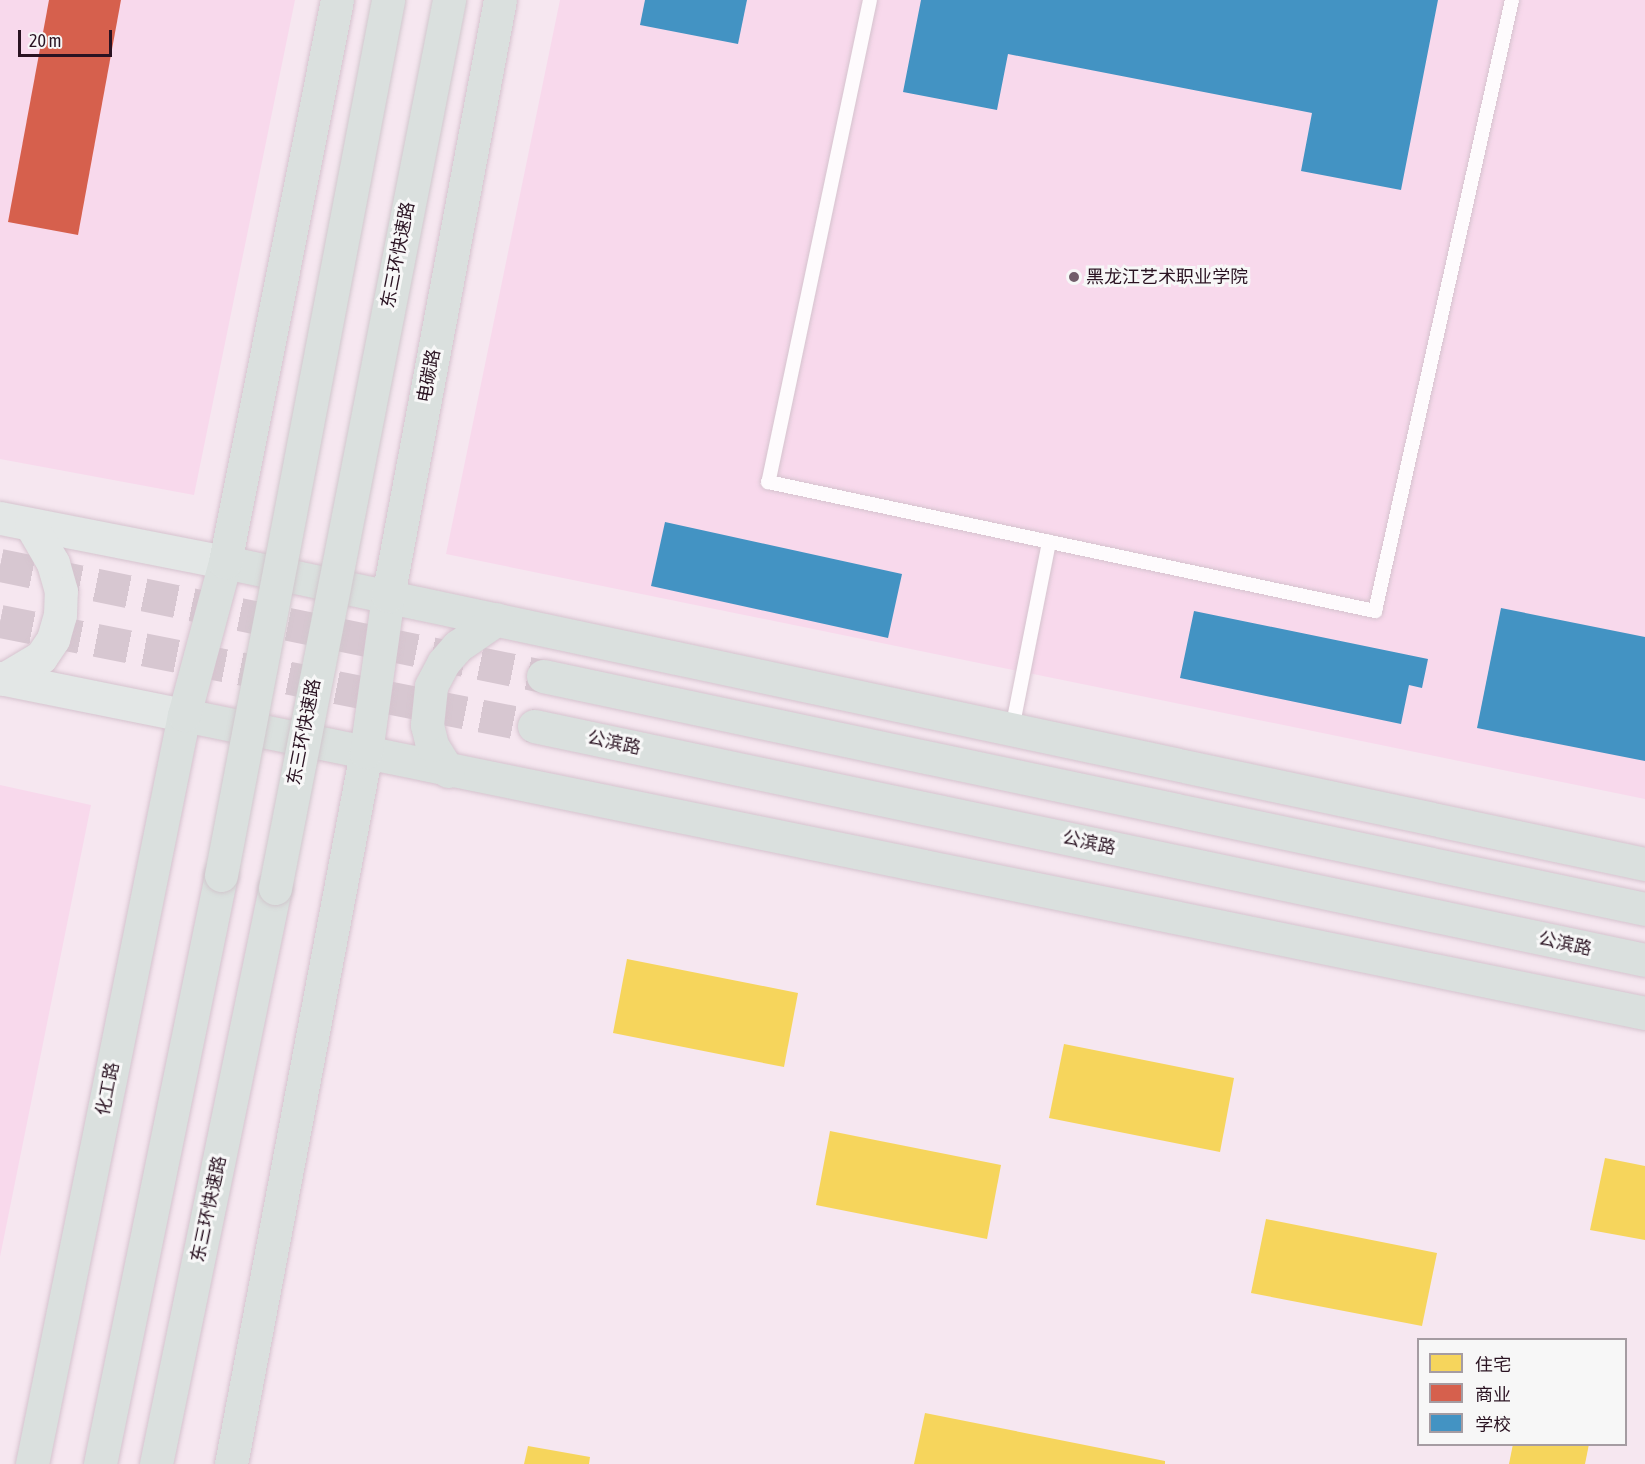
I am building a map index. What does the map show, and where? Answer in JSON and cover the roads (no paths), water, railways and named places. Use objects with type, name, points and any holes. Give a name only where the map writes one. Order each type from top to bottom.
[{"type":"highway","points":[[338,0],[225,562],[184,715],[448,771],[1645,1013]]},
{"type":"highway","points":[[100,1464],[221,875],[388,0]]},
{"type":"highway","name":"东三环快速路","points":[[156,1464],[273,899],[449,0]]},
{"type":"highway","name":"电碳路","points":[[366,752],[388,596],[500,0]]},
{"type":"highway","points":[[225,562],[1645,864]]},
{"type":"highway","points":[[448,771],[432,745],[427,725],[431,686],[443,663],[458,646],[497,619]]},
{"type":"highway","points":[[543,676],[1645,909]]},
{"type":"highway","name":"化工路","points":[[32,1464],[184,715]]},
{"type":"highway","name":"公滨路","points":[[534,726],[1645,960]]},
{"type":"highway","points":[[231,1464],[366,752]]},
{"type":"main road","points":[[0,518],[225,562]]},
{"type":"main road","points":[[2,679],[41,657],[53,639],[60,615],[60,591],[53,563],[31,525]]},
{"type":"main road","points":[[2,679],[184,715]]},
{"type":"lane","points":[[870,0],[768,482],[1375,611],[1512,0]]},
{"type":"lane","points":[[1012,729],[1049,542]]},
{"type":"tunnel","points":[[0,565],[543,676]]},
{"type":"tunnel","points":[[0,621],[534,726]]},
{"type":"place","name":"黑龙江艺术职业学院","points":[[1074,277]]}]
